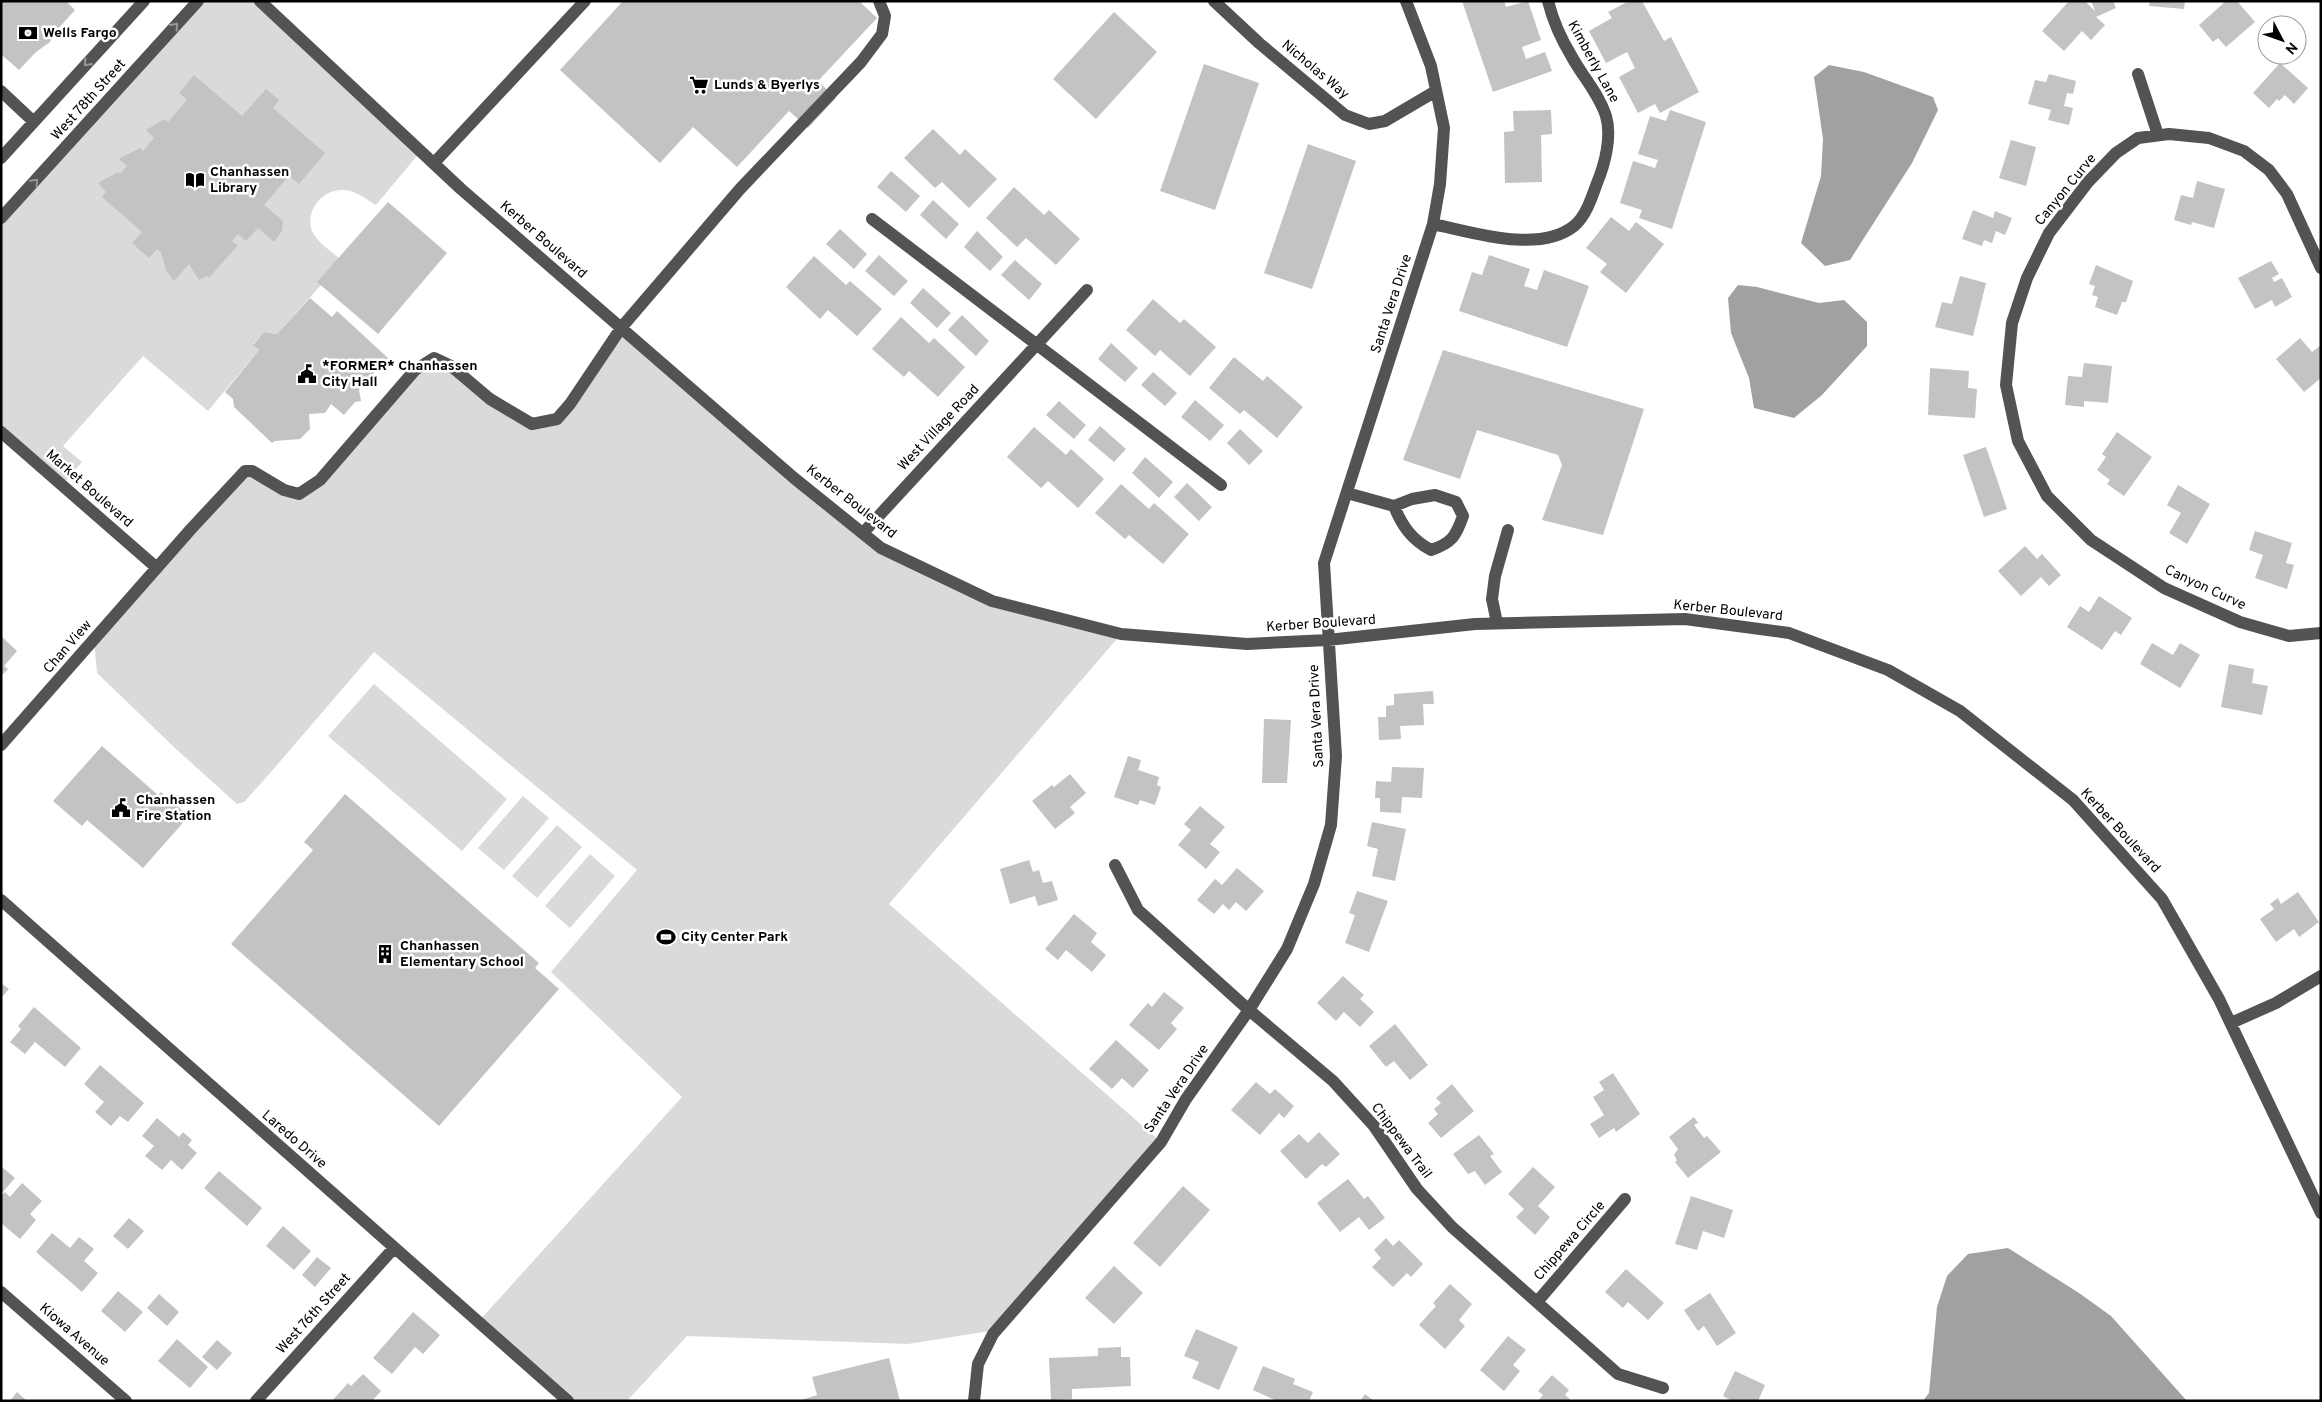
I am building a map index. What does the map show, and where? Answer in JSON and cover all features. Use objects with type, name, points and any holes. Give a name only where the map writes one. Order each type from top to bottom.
[{"type":"street","name":"West 78th Street","points":[[1,158],[144,1]]},
{"type":"street","name":"West 78th Street","points":[[1,218],[198,1]]},
{"type":"street","name":"Kerber Boulevard","points":[[260,1],[434,163],[794,478],[882,548],[992,601],[1121,634],[1247,644],[1328,640],[1475,624],[1685,619],[1789,633],[1888,670],[1960,711],[2073,800],[2162,899],[2231,1023],[2321,1212]]},
{"type":"street","points":[[434,163],[585,1]]},
{"type":"street","points":[[621,328],[740,189],[861,62],[882,34],[885,16],[879,1]]},
{"type":"street","name":"Nicholas Way","points":[[1214,1],[1259,43],[1345,115],[1369,124],[1385,121],[1436,91]]},
{"type":"street","name":"Santa Vera Drive","points":[[974,1401],[978,1364],[993,1334],[1161,1142],[1186,1099],[1249,1010],[1287,949],[1314,884],[1331,825],[1336,756],[1324,563],[1433,224],[1440,184],[1444,128],[1431,66],[1406,1]]},
{"type":"street","name":"Kimberly Lane","points":[[1433,224],[1504,238],[1527,240],[1551,237],[1574,226],[1589,206],[1600,176],[1608,142],[1606,117],[1596,92],[1572,57],[1552,20],[1548,1]]},
{"type":"street","points":[[2138,74],[2158,135]]},
{"type":"street","points":[[1,91],[34,122]]},
{"type":"street","name":"Canyon Curve","points":[[2321,268],[2287,194],[2269,170],[2244,151],[2209,138],[2168,134],[2138,138],[2116,154],[2088,182],[2049,233],[2027,278],[2012,323],[2006,385],[2018,441],[2047,496],[2091,540],[2164,588],[2240,622],[2290,636],[2321,633]]},
{"type":"street","points":[[872,219],[1222,485]]},
{"type":"street","name":"West Village Road","points":[[863,532],[1087,290]]},
{"type":"street","name":"Chan View","points":[[1,745],[245,471],[252,471],[284,490],[299,494],[320,480],[392,394],[415,370],[434,358],[451,366],[490,399],[532,424],[557,419],[570,404],[621,328]]},
{"type":"street","name":"Market Boulevard","points":[[1,432],[157,568]]},
{"type":"street","points":[[1347,493],[1394,506],[1412,499],[1435,495],[1456,502],[1463,516],[1456,536],[1442,546],[1431,550],[1407,532],[1394,506]]},
{"type":"street","points":[[1497,623],[1492,599],[1495,576],[1508,530]]},
{"type":"street","name":"Chippewa Trail","points":[[1115,865],[1138,910],[1249,1010],[1333,1080],[1374,1126],[1417,1188],[1452,1228],[1618,1374],[1663,1388]]},
{"type":"street","name":"Laredo Drive","points":[[1,900],[568,1401]]},
{"type":"street","points":[[2231,1023],[2276,1003],[2321,976]]},
{"type":"street","name":"Chippewa Circle","points":[[1537,1302],[1625,1199]]},
{"type":"street","name":"West 76th Street","points":[[256,1401],[394,1248]]},
{"type":"street","name":"Kiowa Avenue","points":[[1,1292],[126,1401]]},
{"type":"shaded area","points":[[197,1],[260,1],[421,151],[376,205],[348,190],[336,190],[328,193],[316,203],[311,218],[313,233],[321,244],[339,258],[321,285],[277,334],[264,332],[253,344],[259,350],[208,411],[143,356],[63,446],[82,462],[62,485],[1,431],[1,215]]},
{"type":"shaded area","points":[[1829,65],[1864,72],[1933,97],[1938,110],[1912,163],[1850,260],[1825,266],[1801,243],[1821,176],[1823,139],[1814,77]]},
{"type":"shaded area","points":[[1738,285],[1757,287],[1819,303],[1844,300],[1867,322],[1867,346],[1822,395],[1794,418],[1754,408],[1749,378],[1731,333],[1728,298]]},
{"type":"shaded area","name":"City Center Park","points":[[621,328],[863,533],[992,601],[1121,634],[889,904],[1161,1142],[996,1330],[908,1344],[687,1336],[627,1401],[568,1401],[478,1322],[682,1097],[551,972],[637,870],[374,652],[244,802],[237,804],[176,749],[97,673],[94,640],[252,471],[299,494],[434,358],[532,424],[557,419]]},
{"type":"shaded area","points":[[374,684],[507,799],[462,851],[328,736]]},
{"type":"shaded area","points":[[523,796],[549,818],[504,870],[478,848]]},
{"type":"shaded area","points":[[557,825],[582,847],[537,898],[512,876]]},
{"type":"shaded area","points":[[590,854],[615,876],[570,928],[545,906]]},
{"type":"shaded area","points":[[2008,1248],[2079,1293],[2111,1316],[2187,1401],[1923,1401],[1929,1393],[1937,1307],[1947,1276],[1968,1254]]},
{"type":"building","name":"Wells Fargo","points":[[1,1],[66,1],[75,10],[57,30],[50,42],[36,52],[19,70],[3,56],[1,57]]},
{"type":"building","name":"Lunds & Byerlys","points":[[623,1],[859,1],[877,18],[818,81],[836,98],[808,128],[789,111],[737,167],[693,127],[660,163],[560,70]]},
{"type":"building","points":[[1462,1],[1504,1],[1506,7],[1528,1],[1541,40],[1522,47],[1526,59],[1545,52],[1552,71],[1493,92]]},
{"type":"building","points":[[1629,1],[1642,1],[1664,41],[1671,37],[1699,92],[1660,113],[1655,104],[1638,113],[1619,77],[1635,68],[1627,52],[1606,63],[1589,31],[1612,18],[1608,12]]},
{"type":"building","points":[[2069,1],[2085,1],[2095,11],[2091,1],[2113,1],[2116,8],[2096,17],[2105,25],[2091,40],[2082,31],[2064,51],[2042,31]]},
{"type":"building","points":[[2150,1],[2185,1],[2184,9],[2149,6]]},
{"type":"building","points":[[2226,1],[2237,1],[2255,22],[2226,47],[2218,38],[2213,42],[2199,25]]},
{"type":"building","points":[[1114,12],[1157,52],[1096,119],[1053,79]]},
{"type":"building","points":[[1204,64],[1259,83],[1215,210],[1160,191]]},
{"type":"building","points":[[2278,65],[2282,65],[2308,88],[2294,104],[2285,95],[2279,101],[2277,99],[2269,108],[2253,93]]},
{"type":"building","points":[[2049,74],[2076,81],[2073,94],[2067,93],[2064,106],[2073,108],[2069,125],[2048,120],[2051,110],[2028,104],[2035,80],[2046,82]]},
{"type":"building","name":"Chanhassen Library","points":[[194,75],[242,116],[266,89],[279,100],[273,108],[325,153],[299,184],[289,176],[264,205],[283,221],[282,231],[274,242],[258,228],[246,241],[238,234],[232,241],[238,245],[209,278],[207,276],[199,280],[189,264],[174,281],[167,272],[161,253],[157,249],[149,258],[132,243],[142,232],[102,197],[106,192],[98,183],[118,172],[120,174],[127,166],[119,159],[140,148],[143,151],[154,138],[146,130],[165,119],[168,122],[187,100],[179,93]]},
{"type":"building","points":[[1551,110],[1552,134],[1541,135],[1542,182],[1505,183],[1504,132],[1514,131],[1513,111]]},
{"type":"building","points":[[1670,110],[1706,122],[1672,229],[1639,218],[1642,210],[1620,203],[1633,161],[1655,168],[1658,160],[1638,154],[1650,116],[1666,121]]},
{"type":"building","points":[[933,129],[960,155],[965,149],[997,179],[969,208],[942,182],[935,188],[904,158]]},
{"type":"building","points":[[2011,140],[2036,147],[2026,186],[1999,178]]},
{"type":"building","points":[[1308,144],[1356,161],[1312,289],[1264,273]]},
{"type":"building","points":[[891,171],[920,196],[906,212],[877,187]]},
{"type":"building","points":[[2197,181],[2225,189],[2214,228],[2192,222],[2191,225],[2174,220],[2181,195],[2193,198]]},
{"type":"building","points":[[1014,187],[1044,215],[1049,210],[1080,239],[1056,265],[1026,238],[1017,247],[986,218]]},
{"type":"building","points":[[933,200],[959,224],[946,239],[920,215]]},
{"type":"building","points":[[388,202],[447,253],[378,334],[317,282]]},
{"type":"building","points":[[1973,210],[1993,218],[1995,211],[2012,218],[2005,235],[1996,231],[1992,243],[1984,240],[1982,246],[1962,239]]},
{"type":"building","points":[[1611,217],[1629,231],[1636,222],[1664,244],[1626,293],[1600,272],[1607,264],[1586,248]]},
{"type":"building","points":[[840,229],[867,254],[854,269],[826,244]]},
{"type":"building","points":[[977,231],[1003,257],[990,271],[964,247]]},
{"type":"building","points":[[879,255],[908,281],[894,296],[865,271]]},
{"type":"building","points":[[1489,255],[1530,269],[1524,286],[1537,290],[1544,270],[1589,286],[1567,347],[1459,311],[1472,272],[1482,275]]},
{"type":"building","points":[[814,256],[846,285],[850,281],[882,309],[857,336],[828,310],[820,319],[786,287]]},
{"type":"building","points":[[1015,260],[1042,284],[1029,300],[1001,275]]},
{"type":"building","points":[[2271,261],[2279,274],[2272,278],[2274,282],[2282,278],[2292,297],[2275,307],[2272,300],[2255,309],[2238,278]]},
{"type":"building","points":[[2096,265],[2133,281],[2126,302],[2122,302],[2117,315],[2095,307],[2098,297],[2092,295],[2095,286],[2089,284]]},
{"type":"building","points":[[1960,276],[1986,283],[1973,336],[1935,327],[1942,302],[1952,304]]},
{"type":"building","points":[[923,288],[951,313],[937,328],[910,303]]},
{"type":"building","name":"*FORMER* Chanhassen City Hall","points":[[310,298],[332,317],[337,311],[388,358],[359,390],[361,401],[355,402],[344,415],[331,404],[325,413],[309,414],[310,429],[300,439],[275,441],[272,443],[234,407],[233,399],[225,392],[259,350],[253,345],[264,332],[277,334]]},
{"type":"building","points":[[1153,299],[1180,323],[1184,319],[1216,347],[1190,376],[1160,350],[1155,356],[1126,330]]},
{"type":"building","points":[[962,315],[989,341],[976,356],[948,330]]},
{"type":"building","points":[[901,317],[929,343],[934,338],[965,367],[938,397],[909,371],[904,377],[872,349]]},
{"type":"building","points":[[2300,338],[2312,352],[2321,345],[2321,378],[2304,392],[2276,359]]},
{"type":"building","points":[[1111,343],[1138,368],[1125,382],[1098,359]]},
{"type":"building","points":[[1443,350],[1644,409],[1603,535],[1542,520],[1562,465],[1558,455],[1477,430],[1460,479],[1403,460]]},
{"type":"building","points":[[1234,357],[1263,381],[1267,376],[1303,407],[1277,438],[1244,410],[1240,414],[1209,388]]},
{"type":"building","points":[[2084,363],[2112,366],[2108,403],[2084,401],[2084,407],[2065,405],[2068,376],[2082,377]]},
{"type":"building","points":[[1930,368],[1969,371],[1968,388],[1977,389],[1975,418],[1928,415]]},
{"type":"building","points":[[1153,372],[1177,393],[1165,406],[1141,385]]},
{"type":"building","points":[[1195,400],[1224,425],[1210,441],[1181,417]]},
{"type":"building","points":[[1059,401],[1086,425],[1074,439],[1046,415]]},
{"type":"building","points":[[1100,426],[1126,449],[1114,462],[1088,440]]},
{"type":"building","points":[[1034,427],[1066,455],[1071,449],[1104,479],[1078,508],[1048,481],[1041,488],[1007,457]]},
{"type":"building","points":[[1240,429],[1263,451],[1249,465],[1227,443]]},
{"type":"building","points":[[2117,432],[2152,457],[2124,496],[2107,484],[2110,480],[2097,470],[2106,457],[2102,454]]},
{"type":"building","points":[[1986,447],[2007,509],[1984,517],[1963,455]]},
{"type":"building","points":[[1145,457],[1173,482],[1159,498],[1132,473]]},
{"type":"building","points":[[1187,483],[1212,507],[1199,521],[1174,497]]},
{"type":"building","points":[[1121,484],[1149,509],[1154,503],[1189,534],[1163,564],[1129,535],[1125,539],[1095,513]]},
{"type":"building","points":[[2178,485],[2210,504],[2187,544],[2169,533],[2181,513],[2167,505]]},
{"type":"building","points":[[2255,531],[2292,543],[2286,563],[2294,565],[2287,589],[2255,578],[2263,555],[2249,550]]},
{"type":"building","points":[[2025,546],[2037,559],[2042,554],[2061,575],[2049,586],[2041,577],[2021,596],[1998,571]]},
{"type":"building","points":[[2099,596],[2132,618],[2121,635],[2115,631],[2102,650],[2067,627],[2080,606],[2089,612]]},
{"type":"building","points":[[1,636],[17,651],[4,666],[8,669],[1,676]]},
{"type":"building","points":[[2152,643],[2173,655],[2180,643],[2200,655],[2180,688],[2140,664]]},
{"type":"building","points":[[2229,664],[2254,669],[2252,683],[2268,686],[2262,715],[2221,707]]},
{"type":"building","points":[[1433,691],[1434,704],[1423,704],[1424,725],[1400,726],[1401,739],[1379,740],[1378,717],[1386,717],[1386,706],[1394,705],[1394,694]]},
{"type":"building","points":[[1264,719],[1291,720],[1287,783],[1262,783]]},
{"type":"building","name":"Chanhassen Fire Station","points":[[102,746],[158,795],[161,792],[189,816],[143,868],[87,820],[82,826],[53,801]]},
{"type":"building","points":[[1128,756],[1141,760],[1138,770],[1159,777],[1157,785],[1161,787],[1155,805],[1140,800],[1138,805],[1114,797]]},
{"type":"building","points":[[1392,767],[1424,768],[1422,798],[1402,797],[1401,813],[1380,812],[1380,798],[1375,798],[1376,781],[1391,782]]},
{"type":"building","points":[[1070,774],[1086,793],[1070,807],[1075,813],[1055,829],[1032,801]]},
{"type":"building","name":"Chanhassen Elementary School","points":[[345,794],[539,963],[535,968],[559,989],[439,1126],[231,944],[313,850],[304,842]]},
{"type":"building","points":[[1200,806],[1225,827],[1210,844],[1220,852],[1206,869],[1178,845],[1191,830],[1184,824]]},
{"type":"building","points":[[1372,822],[1406,829],[1395,881],[1372,876],[1378,849],[1367,846]]},
{"type":"building","points":[[1029,860],[1033,872],[1039,870],[1043,883],[1052,881],[1058,900],[1038,906],[1035,896],[1010,904],[1000,869]]},
{"type":"building","points":[[1237,868],[1264,891],[1246,911],[1236,902],[1229,910],[1223,904],[1214,914],[1197,900],[1215,879],[1222,885]]},
{"type":"building","points":[[1357,891],[1388,901],[1369,952],[1345,943],[1355,915],[1349,913]]},
{"type":"building","points":[[2298,892],[2319,922],[2299,937],[2294,929],[2276,942],[2260,919],[2274,909],[2270,904],[2278,898],[2281,904]]},
{"type":"building","points":[[1074,914],[1097,933],[1091,942],[1106,955],[1092,972],[1066,950],[1058,960],[1045,949]]},
{"type":"building","points":[[1343,976],[1364,995],[1360,999],[1374,1012],[1360,1027],[1344,1012],[1336,1021],[1317,1003]]},
{"type":"building","points":[[1,983],[9,989],[1,998]]},
{"type":"building","points":[[1164,992],[1184,1008],[1171,1023],[1177,1029],[1159,1050],[1129,1025],[1148,1003],[1152,1007]]},
{"type":"building","points":[[34,1007],[81,1048],[65,1067],[35,1042],[25,1054],[10,1042],[21,1029],[18,1026]]},
{"type":"building","points":[[1395,1024],[1428,1065],[1410,1080],[1394,1061],[1386,1067],[1369,1046]]},
{"type":"building","points":[[1116,1040],[1149,1070],[1133,1088],[1122,1078],[1112,1089],[1089,1069]]},
{"type":"building","points":[[100,1065],[144,1103],[128,1122],[120,1116],[111,1126],[95,1112],[104,1102],[84,1084]]},
{"type":"building","points":[[1613,1073],[1640,1114],[1616,1132],[1614,1128],[1599,1138],[1590,1124],[1604,1115],[1593,1097],[1604,1090],[1599,1082]]},
{"type":"building","points":[[1256,1082],[1270,1094],[1275,1089],[1294,1106],[1284,1118],[1279,1113],[1260,1135],[1231,1110]]},
{"type":"building","points":[[1452,1084],[1474,1111],[1441,1138],[1428,1123],[1438,1114],[1434,1109],[1441,1103],[1436,1098]]},
{"type":"building","points":[[1694,1117],[1698,1123],[1694,1125],[1704,1138],[1707,1136],[1721,1152],[1688,1178],[1675,1162],[1677,1160],[1674,1155],[1678,1149],[1669,1137]]},
{"type":"building","points":[[157,1118],[179,1137],[183,1132],[192,1140],[188,1145],[197,1153],[182,1170],[171,1160],[162,1170],[145,1156],[154,1146],[142,1136]]},
{"type":"building","points":[[1319,1132],[1340,1154],[1326,1167],[1322,1164],[1306,1179],[1280,1151],[1299,1134],[1308,1143]]},
{"type":"building","points":[[1479,1135],[1494,1154],[1490,1156],[1502,1172],[1485,1185],[1475,1171],[1468,1174],[1453,1154]]},
{"type":"building","points":[[1,1166],[15,1178],[1,1194]]},
{"type":"building","points":[[1533,1167],[1555,1187],[1538,1206],[1550,1217],[1535,1235],[1516,1217],[1524,1209],[1508,1194]]},
{"type":"building","points":[[219,1171],[262,1208],[247,1226],[204,1188]]},
{"type":"building","points":[[1348,1179],[1364,1199],[1368,1196],[1385,1218],[1369,1230],[1359,1217],[1340,1232],[1317,1203]]},
{"type":"building","points":[[22,1183],[42,1201],[30,1214],[36,1220],[20,1239],[1,1223],[1,1196],[5,1192],[10,1197]]},
{"type":"building","points":[[1183,1186],[1210,1210],[1160,1267],[1133,1243]]},
{"type":"building","points":[[1691,1196],[1733,1210],[1724,1238],[1703,1231],[1697,1250],[1675,1244]]},
{"type":"building","points":[[129,1218],[144,1231],[128,1249],[113,1236]]},
{"type":"building","points":[[283,1226],[311,1251],[294,1270],[266,1246]]},
{"type":"building","points":[[52,1233],[70,1248],[79,1237],[94,1249],[84,1261],[98,1273],[82,1292],[36,1252]]},
{"type":"building","points":[[1386,1238],[1393,1246],[1399,1240],[1423,1264],[1411,1277],[1407,1273],[1393,1287],[1372,1267],[1381,1258],[1374,1250]]},
{"type":"building","points":[[317,1257],[331,1268],[315,1287],[302,1275]]},
{"type":"building","points":[[1114,1266],[1143,1293],[1114,1324],[1085,1298]]},
{"type":"building","points":[[1626,1269],[1664,1303],[1648,1320],[1628,1302],[1623,1308],[1605,1292]]},
{"type":"building","points":[[1450,1284],[1472,1304],[1459,1320],[1465,1326],[1445,1349],[1419,1325],[1436,1306],[1433,1303]]},
{"type":"building","points":[[118,1291],[143,1312],[125,1332],[101,1311]]},
{"type":"building","points":[[1710,1293],[1736,1333],[1717,1346],[1704,1326],[1698,1331],[1684,1310]]},
{"type":"building","points":[[159,1294],[179,1312],[167,1326],[147,1308]]},
{"type":"building","points":[[413,1312],[440,1335],[423,1354],[415,1347],[392,1374],[373,1358]]},
{"type":"building","points":[[1196,1329],[1238,1347],[1219,1390],[1192,1378],[1199,1362],[1184,1356]]},
{"type":"building","points":[[1508,1336],[1526,1350],[1513,1365],[1520,1371],[1504,1391],[1480,1370]]},
{"type":"building","points":[[177,1339],[208,1367],[190,1388],[158,1361]]},
{"type":"building","points":[[217,1340],[232,1353],[217,1370],[202,1357]]},
{"type":"building","points":[[1121,1347],[1121,1357],[1130,1357],[1131,1386],[1072,1389],[1072,1399],[1051,1400],[1049,1358],[1098,1356],[1098,1348]]},
{"type":"building","points":[[889,1358],[900,1401],[798,1401],[817,1395],[812,1377]]},
{"type":"building","points":[[1263,1366],[1295,1379],[1293,1384],[1313,1392],[1309,1401],[1277,1401],[1253,1390]]},
{"type":"building","points":[[1735,1371],[1765,1385],[1758,1401],[1732,1401],[1723,1396]]},
{"type":"building","points":[[363,1374],[381,1391],[372,1401],[332,1401],[348,1383],[351,1386]]},
{"type":"building","points":[[1552,1375],[1569,1390],[1565,1395],[1570,1399],[1568,1401],[1538,1401],[1543,1395],[1538,1391]]},
{"type":"building","points":[[17,1392],[27,1401],[10,1401]]},
{"type":"building","points":[[1365,1394],[1374,1401],[1360,1401]]},
{"type":"place","name":"Wells Fargo","points":[[28,33]]},
{"type":"place","name":"Lunds & Byerlys","points":[[699,85]]},
{"type":"place","name":"Chanhassen Library","points":[[195,180]]},
{"type":"place","name":"*FORMER* Chanhassen City Hall","points":[[307,374]]},
{"type":"place","name":"Chanhassen Fire Station","points":[[121,808]]},
{"type":"place","name":"City Center Park","points":[[666,937]]},
{"type":"place","name":"Chanhassen Elementary School","points":[[385,954]]}]
